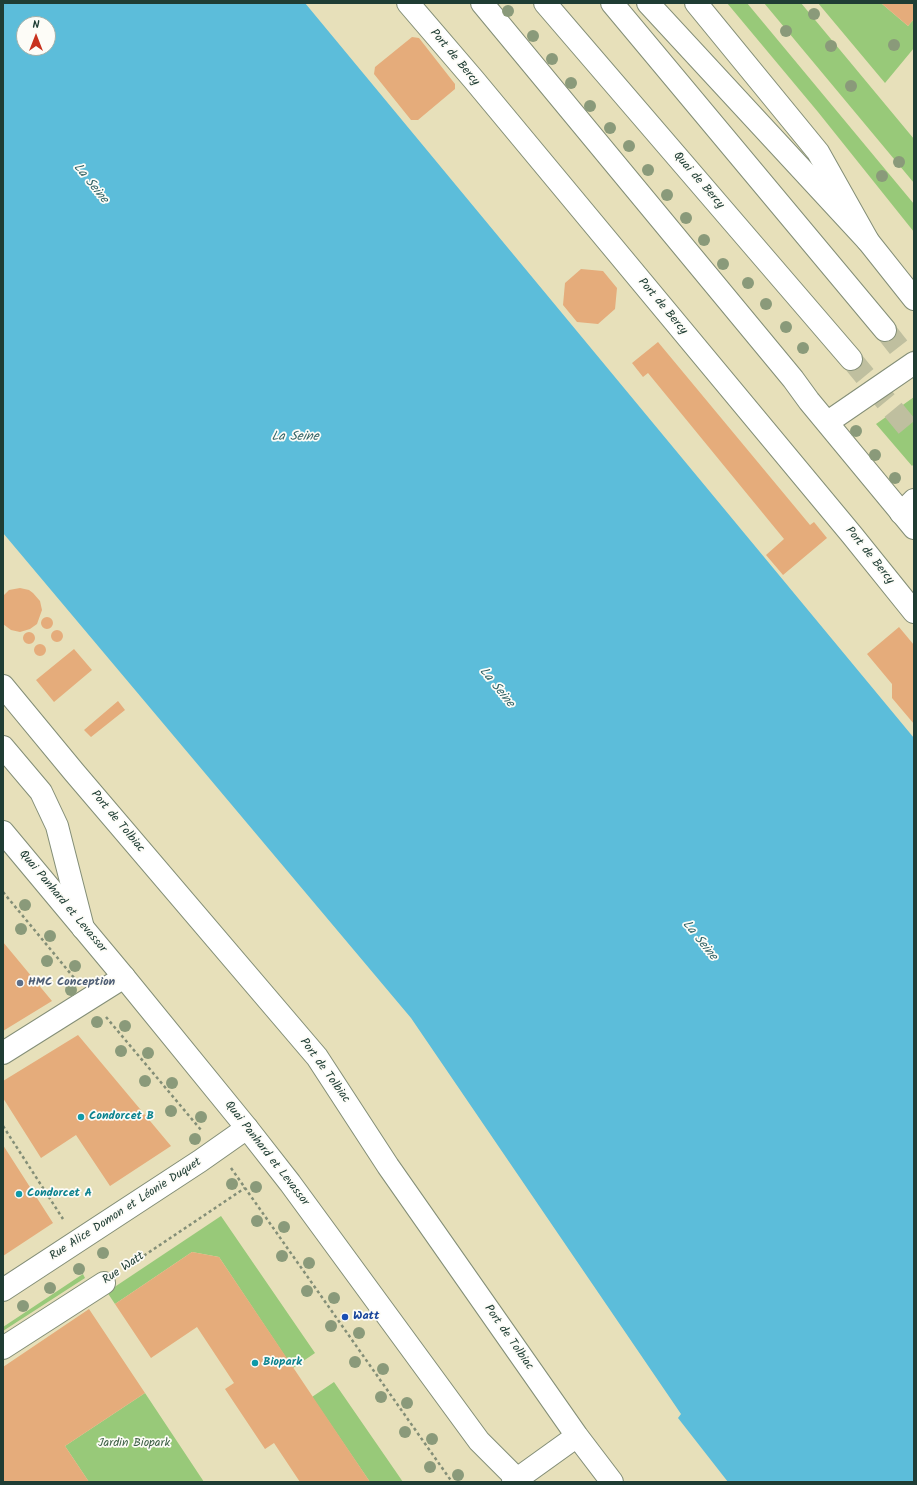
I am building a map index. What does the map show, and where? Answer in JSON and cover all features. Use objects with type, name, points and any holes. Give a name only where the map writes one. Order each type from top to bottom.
[{"type":"main road","name":"Port de Bercy","points":[[408,3],[479,86],[852,534],[914,612]]},
{"type":"main road","points":[[482,3],[828,422],[910,513]]},
{"type":"main road","name":"Quai de Bercy","points":[[545,3],[851,359]]},
{"type":"main road","points":[[612,3],[885,330]]},
{"type":"main road","points":[[648,3],[868,241],[914,299]]},
{"type":"main road","points":[[696,3],[818,152],[868,241]]},
{"type":"main road","points":[[828,422],[914,363]]},
{"type":"main road","name":"Port de Tolbiac","points":[[3,686],[79,778],[317,1057],[388,1166],[577,1436],[612,1482]]},
{"type":"main road","points":[[3,747],[41,792],[57,826],[83,928]]},
{"type":"main road","name":"Quai Panhard et Levassor","points":[[3,832],[247,1128],[290,1183],[479,1441],[516,1481]]},
{"type":"main road","points":[[3,1053],[124,977]]},
{"type":"main road","name":"Rue Alice Domon et Léonie Duquet","points":[[3,1290],[200,1161],[247,1128]]},
{"type":"main road","name":"Rue Watt","points":[[3,1348],[104,1283]]},
{"type":"main road","points":[[516,1481],[577,1436]]},
{"type":"path","points":[[3,892],[79,984]]},
{"type":"path","points":[[103,1013],[204,1133]]},
{"type":"path","points":[[3,1126],[63,1219]]},
{"type":"path","points":[[228,1163],[452,1482]]},
{"type":"path","name":"Rue Watt","points":[[104,1283],[245,1188]]},
{"type":"green space","points":[[727,3],[747,3],[914,204],[914,232],[818,112]]},
{"type":"green space","points":[[764,3],[801,3],[914,139],[914,183]]},
{"type":"green space","points":[[818,3],[881,3],[908,26],[914,19],[914,48],[885,83]]},
{"type":"green space","points":[[914,397],[914,464],[912,466],[876,424]]},
{"type":"green space","points":[[221,1216],[315,1353],[293,1368],[219,1257],[192,1252],[115,1304],[107,1292]]},
{"type":"green space","points":[[83,1274],[85,1278],[3,1331],[3,1327]]},
{"type":"green space","points":[[334,1382],[403,1482],[370,1482],[312,1397]]},
{"type":"green space","name":"Jardin Biopark","points":[[145,1393],[204,1482],[89,1482],[65,1446]]},
{"type":"water","name":"La Seine","points":[[3,3],[305,3],[914,738],[914,1482],[728,1482],[678,1418],[681,1414],[411,1018],[3,533]]},
{"type":"building","points":[[881,3],[914,3],[914,19],[908,26]]},
{"type":"building","points":[[412,37],[419,38],[455,84],[455,89],[418,120],[411,120],[374,74],[375,67]]},
{"type":"building","points":[[581,269],[603,271],[617,288],[615,309],[598,324],[577,322],[563,305],[565,283]]},
{"type":"building","points":[[658,342],[810,525],[814,522],[827,538],[783,575],[766,555],[784,539],[648,373],[643,377],[632,363]]},
{"type":"building","points":[[20,588],[29,590],[33,593],[40,601],[42,610],[37,624],[30,629],[20,632],[11,630],[3,624],[3,596],[9,590]]},
{"type":"building","points":[[49,617],[52,618],[52,628],[45,629],[42,628],[41,621],[42,618]]},
{"type":"building","points":[[899,627],[914,645],[914,724],[892,698],[892,684],[867,654]]},
{"type":"building","points":[[59,630],[62,631],[62,641],[55,642],[52,641],[51,634],[52,631]]},
{"type":"building","points":[[31,632],[34,633],[34,643],[27,644],[24,643],[23,636],[24,633]]},
{"type":"building","points":[[42,644],[45,645],[45,655],[38,656],[35,655],[34,648],[35,645]]},
{"type":"building","points":[[74,649],[92,670],[54,702],[36,680]]},
{"type":"building","points":[[118,701],[125,710],[91,737],[84,730]]},
{"type":"building","points":[[3,942],[52,1001],[3,1031]]},
{"type":"building","name":"Condorcet B","points":[[78,1035],[171,1146],[110,1186],[76,1135],[41,1158],[3,1098],[3,1081]]},
{"type":"building","name":"Condorcet A","points":[[3,1145],[53,1223],[3,1256]]},
{"type":"building","name":"Biopark","points":[[192,1252],[219,1257],[370,1482],[300,1482],[274,1443],[265,1449],[225,1389],[234,1383],[197,1327],[151,1358],[115,1304]]},
{"type":"building","points":[[89,1309],[145,1393],[65,1446],[89,1482],[3,1482],[3,1367]]},
{"type":"tunnel","points":[[885,330],[914,367]]},
{"type":"tunnel","points":[[851,359],[914,435]]},
{"type":"place","name":"HMC Conception","points":[[20,983]]},
{"type":"place","name":"Condorcet B","points":[[81,1117]]},
{"type":"place","name":"Condorcet A","points":[[19,1194]]},
{"type":"place","name":"Watt","points":[[345,1317]]},
{"type":"place","name":"Biopark","points":[[255,1363]]}]
